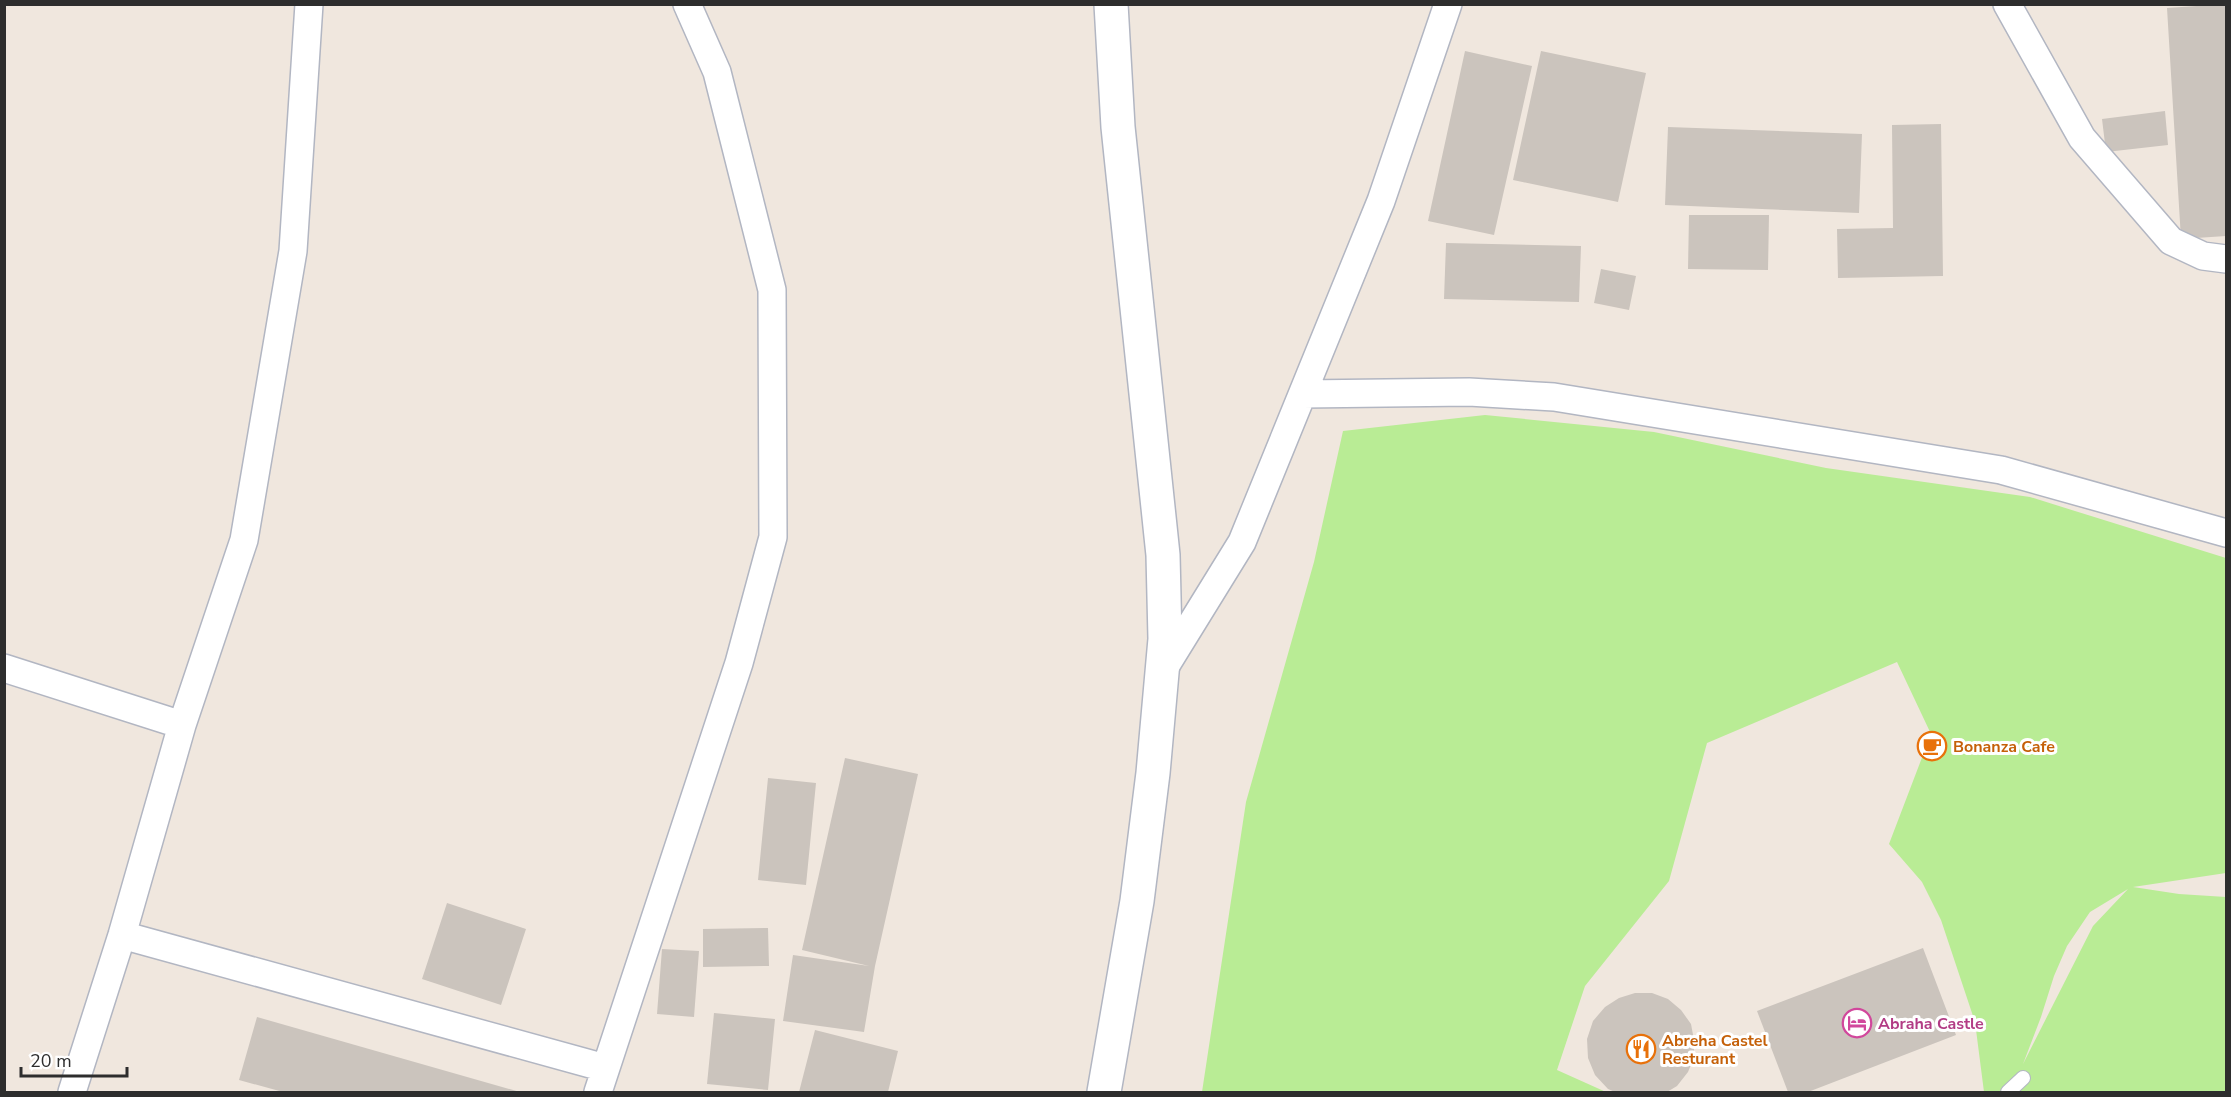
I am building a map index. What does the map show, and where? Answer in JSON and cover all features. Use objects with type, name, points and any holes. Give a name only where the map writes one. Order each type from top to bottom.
[{"type":"street","points":[[72,1092],[122,935],[182,725],[244,540],[293,251],[309,4]]},
{"type":"street","points":[[122,935],[602,1080],[739,663],[773,537],[772,290],[717,72],[687,4]]},
{"type":"street","points":[[1104,1092],[1137,901],[1165,639],[1163,555],[1118,127],[1111,4]]},
{"type":"street","points":[[1163,670],[1242,542],[1381,201],[1448,4]]},
{"type":"street","points":[[2007,4],[2082,138],[2171,241],[2203,256],[2226,259]]},
{"type":"street","points":[[1303,394],[1469,392],[1554,397],[2001,470],[2226,533]]},
{"type":"street","points":[[4,668],[182,725]]},
{"type":"lane","points":[[2008,1092],[2023,1078]]},
{"type":"green space","points":[[1485,415],[1654,432],[1826,468],[2030,497],[2226,558],[2226,873],[2133,887],[2179,894],[2226,897],[2226,1092],[1984,1092],[1975,1022],[1941,920],[1922,882],[1889,844],[1931,734],[1897,662],[1707,743],[1669,881],[1585,986],[1557,1070],[1606,1092],[1202,1092],[1246,802],[1314,562],[1343,431]],"holes":[[[2128,889],[2093,926],[2023,1064],[2067,946],[2090,912]]]},
{"type":"building","points":[[2226,4],[2226,236],[2181,239],[2167,8]]},
{"type":"building","points":[[1465,51],[1532,66],[1494,235],[1428,221]]},
{"type":"building","points":[[1541,51],[1646,73],[1618,202],[1513,180]]},
{"type":"building","points":[[2165,111],[2168,145],[2106,152],[2102,119]]},
{"type":"building","points":[[1941,124],[1943,276],[1838,278],[1837,229],[1893,228],[1892,125]]},
{"type":"building","points":[[1668,127],[1862,134],[1859,213],[1665,205]]},
{"type":"building","points":[[1689,215],[1769,215],[1768,270],[1688,269]]},
{"type":"building","points":[[1446,243],[1581,246],[1579,302],[1444,299]]},
{"type":"building","points":[[1601,269],[1636,276],[1629,310],[1594,303]]},
{"type":"building","points":[[845,758],[918,774],[875,966],[864,1032],[783,1021],[793,955],[869,966],[802,950]]},
{"type":"building","points":[[768,778],[816,783],[806,885],[758,880]]},
{"type":"building","points":[[447,903],[526,929],[501,1005],[422,979]]},
{"type":"building","points":[[768,928],[769,966],[703,967],[703,929]]},
{"type":"building","name":"Abraha Castle","points":[[1923,948],[1956,1035],[1808,1092],[1788,1092],[1757,1011]]},
{"type":"building","points":[[662,949],[699,951],[694,1017],[657,1014]]},
{"type":"building","name":"Abreha Castel Resturant","points":[[1635,993],[1652,993],[1668,999],[1681,1010],[1691,1024],[1694,1057],[1688,1072],[1677,1086],[1667,1092],[1615,1092],[1608,1089],[1595,1075],[1588,1058],[1587,1039],[1593,1021],[1605,1007],[1619,998]]},
{"type":"building","points":[[714,1013],[775,1019],[768,1090],[707,1084]]},
{"type":"building","points":[[257,1017],[520,1092],[283,1092],[239,1080]]},
{"type":"building","points":[[815,1030],[898,1051],[888,1092],[799,1092]]},
{"type":"place","name":"Bonanza Cafe","points":[[1932,746]]},
{"type":"place","name":"Abraha Castle","points":[[1857,1023]]},
{"type":"place","name":"Abreha Castel Resturant","points":[[1641,1049]]}]
